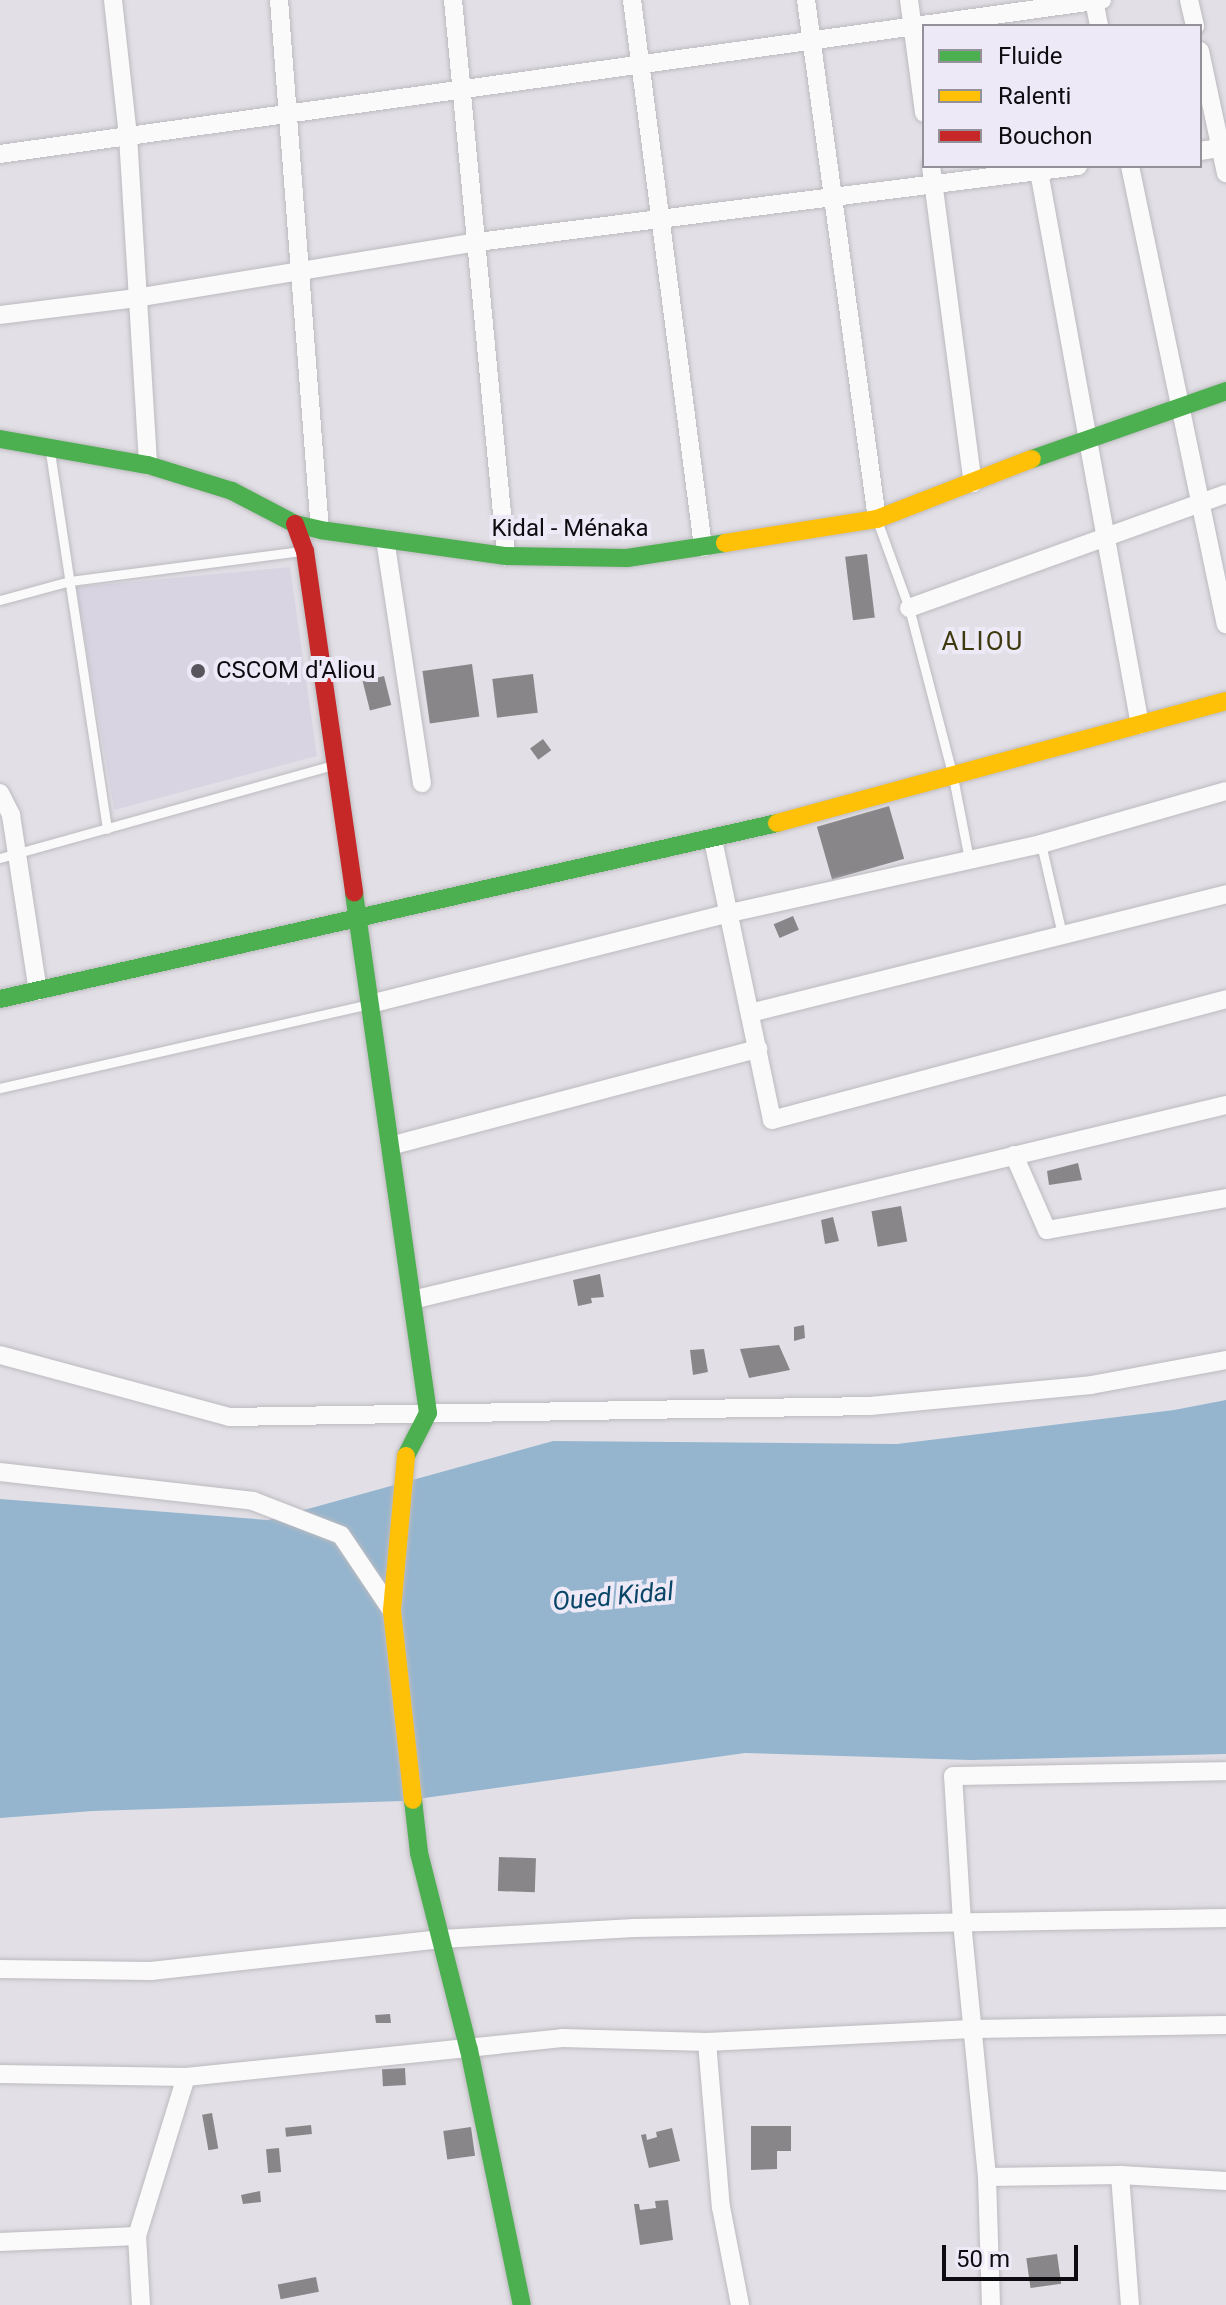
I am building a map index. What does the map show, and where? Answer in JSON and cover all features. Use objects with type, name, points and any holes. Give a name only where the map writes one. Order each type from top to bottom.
[{"type":"street","points":[[113,0],[128,136],[148,465]]},
{"type":"street","points":[[279,0],[320,530]]},
{"type":"street","points":[[453,0],[506,556]]},
{"type":"street","points":[[632,0],[703,547]]},
{"type":"street","points":[[806,0],[877,519]]},
{"type":"street","points":[[909,0],[922,99]]},
{"type":"street","points":[[950,24],[1012,19],[1097,0],[1099,24]]},
{"type":"street","points":[[1189,0],[1195,24]]},
{"type":"street","points":[[0,154],[922,26]]},
{"type":"street","points":[[1202,59],[1226,173]]},
{"type":"street","points":[[1202,151],[1223,148]]},
{"type":"street","points":[[0,315],[136,298],[478,242],[834,197],[932,175],[1038,168],[1103,537],[1140,725]]},
{"type":"street","points":[[1130,168],[1226,624]]},
{"type":"street","points":[[932,175],[973,483]]},
{"type":"street","name":"Kidal - Ménaka","points":[[0,439],[49,445],[148,465],[232,491],[295,524],[320,530],[506,556],[627,558],[877,519],[1086,438],[1226,391]]},
{"type":"street","points":[[909,608],[1226,494]]},
{"type":"street","points":[[295,524],[305,551],[428,1413],[406,1455],[392,1611],[419,1853],[469,2050],[522,2305]]},
{"type":"street","points":[[385,539],[422,783]]},
{"type":"street","points":[[0,999],[713,840],[1226,701]]},
{"type":"street","points":[[370,1004],[730,913],[1041,844],[1226,791]]},
{"type":"street","points":[[0,793],[11,815],[7,856],[38,991]]},
{"type":"street","points":[[713,840],[772,1120],[1226,999]]},
{"type":"street","points":[[750,1013],[1226,894]]},
{"type":"street","points":[[390,1146],[758,1049]]},
{"type":"street","points":[[412,1300],[1226,1105]]},
{"type":"street","points":[[1014,1155],[1047,1230],[1226,1198]]},
{"type":"street","points":[[0,1355],[229,1417],[870,1406],[1091,1385],[1226,1360]]},
{"type":"street","points":[[0,1472],[253,1501],[341,1535],[392,1611]]},
{"type":"street","points":[[991,2305],[987,2177],[962,1922],[953,1776],[1226,1771]]},
{"type":"street","points":[[0,1969],[151,1971],[441,1939],[634,1928],[1226,1918]]},
{"type":"street","points":[[0,2074],[186,2077],[562,2038],[707,2042],[972,2029],[1226,2025]]},
{"type":"street","points":[[707,2042],[721,2207],[740,2305]]},
{"type":"street","points":[[141,2305],[137,2236],[186,2077]]},
{"type":"street","points":[[987,2177],[1120,2175],[1226,2181]]},
{"type":"street","points":[[1120,2175],[1130,2305]]},
{"type":"street","points":[[0,2242],[137,2236]]},
{"type":"lane","points":[[49,445],[107,829]]},
{"type":"lane","points":[[877,519],[909,608],[953,777],[969,859]]},
{"type":"lane","points":[[0,600],[70,581],[305,551]]},
{"type":"lane","points":[[7,856],[335,764]]},
{"type":"lane","points":[[1041,844],[1062,934]]},
{"type":"lane","points":[[0,1088],[370,1004]]},
{"type":"shaded area","name":"CSCOM d'Aliou","points":[[290,567],[317,756],[114,810],[76,587]]},
{"type":"water","name":"Oued Kidal","points":[[1226,1400],[1226,1754],[970,1760],[745,1753],[403,1801],[93,1811],[0,1818],[0,1499],[268,1520],[553,1441],[897,1444],[1174,1410]]},
{"type":"building","points":[[867,554],[875,618],[853,620],[845,557]]},
{"type":"building","points":[[472,664],[479,716],[430,723],[422,671]]},
{"type":"building","points":[[533,674],[538,713],[497,718],[492,679]]},
{"type":"building","points":[[384,676],[391,705],[370,710],[363,681]]},
{"type":"building","points":[[543,739],[551,750],[538,760],[530,748]]},
{"type":"building","points":[[889,806],[904,859],[832,880],[817,827]]},
{"type":"building","points":[[793,916],[799,930],[780,938],[774,924]]},
{"type":"building","points":[[1078,1163],[1082,1180],[1049,1185],[1047,1171]]},
{"type":"building","points":[[901,1206],[907,1241],[878,1247],[871,1211]]},
{"type":"building","points":[[833,1217],[839,1241],[825,1244],[821,1220]]},
{"type":"building","points":[[600,1274],[604,1297],[591,1298],[592,1303],[578,1306],[573,1280]]},
{"type":"building","points":[[804,1325],[805,1338],[794,1341],[794,1327]]},
{"type":"building","points":[[779,1345],[790,1370],[749,1378],[740,1349]]},
{"type":"building","points":[[704,1349],[708,1372],[693,1375],[690,1350]]},
{"type":"building","points":[[499,1857],[536,1858],[535,1892],[498,1891]]},
{"type":"building","points":[[390,2014],[391,2023],[376,2023],[375,2015]]},
{"type":"building","points":[[405,2068],[406,2085],[383,2086],[382,2069]]},
{"type":"building","points":[[212,2113],[218,2148],[208,2150],[202,2115]]},
{"type":"building","points":[[311,2125],[312,2134],[286,2137],[285,2128]]},
{"type":"building","points":[[751,2126],[791,2126],[791,2151],[777,2151],[777,2169],[751,2170]]},
{"type":"building","points":[[471,2127],[475,2156],[447,2160],[443,2131]]},
{"type":"building","points":[[672,2128],[680,2161],[649,2168],[641,2135],[646,2134],[647,2140],[657,2137],[656,2132]]},
{"type":"building","points":[[279,2148],[281,2172],[268,2173],[266,2149]]},
{"type":"building","points":[[260,2191],[261,2202],[243,2204],[241,2195]]},
{"type":"building","points":[[668,2200],[673,2240],[640,2245],[634,2204],[639,2204],[640,2210],[656,2208],[655,2201]]},
{"type":"building","points":[[1057,2254],[1061,2284],[1030,2288],[1026,2258]]},
{"type":"building","points":[[316,2277],[319,2292],[281,2299],[278,2284]]},
{"type":"traffic: fast","points":[[1032,459],[1226,391]]},
{"type":"traffic: fast","points":[[0,439],[148,465],[232,491],[295,524],[320,530],[506,556],[627,558],[725,543]]},
{"type":"traffic: fast","points":[[0,999],[777,823]]},
{"type":"traffic: fast","points":[[354,893],[428,1413],[406,1456]]},
{"type":"traffic: fast","points":[[413,1800],[419,1853],[469,2050],[522,2305]]},
{"type":"traffic: slow","points":[[725,543],[877,519],[1032,459]]},
{"type":"traffic: slow","points":[[777,823],[1226,701]]},
{"type":"traffic: slow","points":[[406,1456],[392,1611],[413,1800]]},
{"type":"traffic: jam","points":[[295,524],[305,551],[354,893]]},
{"type":"place","name":"CSCOM d'Aliou","points":[[198,671]]},
{"type":"district","name":"ALIOU","points":[[983,642]]}]
